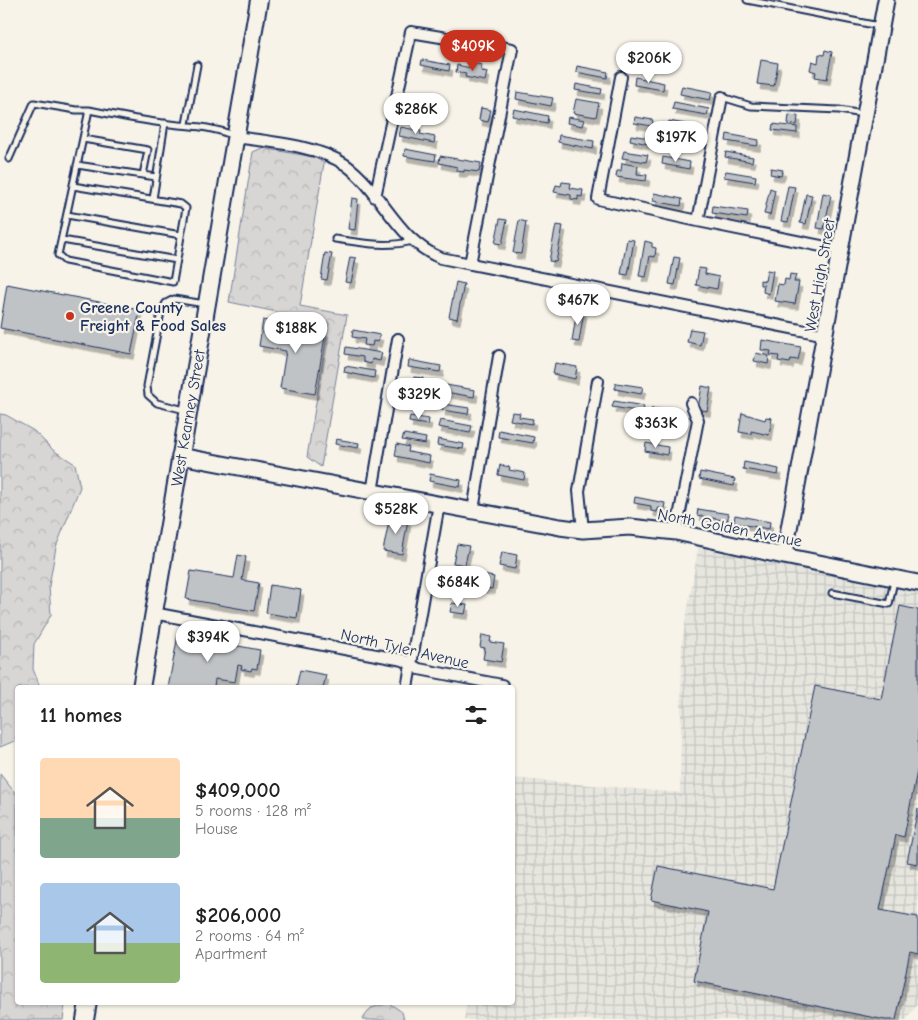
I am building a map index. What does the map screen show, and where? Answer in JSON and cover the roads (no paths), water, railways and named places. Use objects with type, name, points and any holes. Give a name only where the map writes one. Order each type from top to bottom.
[{"type":"main road","name":"West Kearney Street","points":[[142,685],[259,0]]},
{"type":"main road","points":[[85,1020],[88,1005]]},
{"type":"street","name":"West High Street","points":[[784,556],[886,0]]},
{"type":"street","points":[[375,197],[411,32],[512,49],[470,264]]},
{"type":"street","points":[[621,77],[598,199],[841,250]]},
{"type":"street","points":[[698,221],[722,97]]},
{"type":"street","points":[[235,137],[313,150],[330,156],[352,171],[413,242],[433,255],[449,260],[826,334]]},
{"type":"street","points":[[372,492],[398,339]]},
{"type":"street","points":[[472,510],[499,356]]},
{"type":"street","points":[[583,530],[579,491],[598,381]]},
{"type":"street","points":[[676,532],[698,420],[691,403]]},
{"type":"street","name":"North Golden Avenue","points":[[180,456],[560,527],[583,530],[630,527],[676,532],[918,583]]},
{"type":"street","points":[[408,685],[439,504]]},
{"type":"street","name":"North Tyler Avenue","points":[[154,613],[403,660],[418,669],[502,685]]},
{"type":"lane","points":[[747,0],[882,26]]},
{"type":"lane","points":[[186,124],[197,65]]},
{"type":"lane","points":[[722,97],[751,106],[839,110],[866,114]]},
{"type":"lane","points":[[9,159],[34,103],[76,110],[89,110],[165,124],[186,124],[220,130],[235,137]]},
{"type":"lane","points":[[73,186],[181,204],[186,208],[173,282],[65,261],[58,254],[89,110]]},
{"type":"lane","points":[[153,199],[165,124]]},
{"type":"lane","points":[[83,138],[148,150],[143,175]]},
{"type":"lane","points":[[78,165],[156,178]]},
{"type":"lane","points":[[67,215],[181,235]]},
{"type":"lane","points":[[335,239],[384,246],[413,242]]},
{"type":"lane","points":[[62,240],[177,260]]},
{"type":"lane","points":[[188,410],[157,403],[148,395],[148,386],[162,312],[166,303],[174,299],[206,304]]},
{"type":"lane","points":[[832,592],[889,604],[894,578]]},
{"type":"place","name":"Greene County Freight & Food Sales","points":[[70,316]]}]
